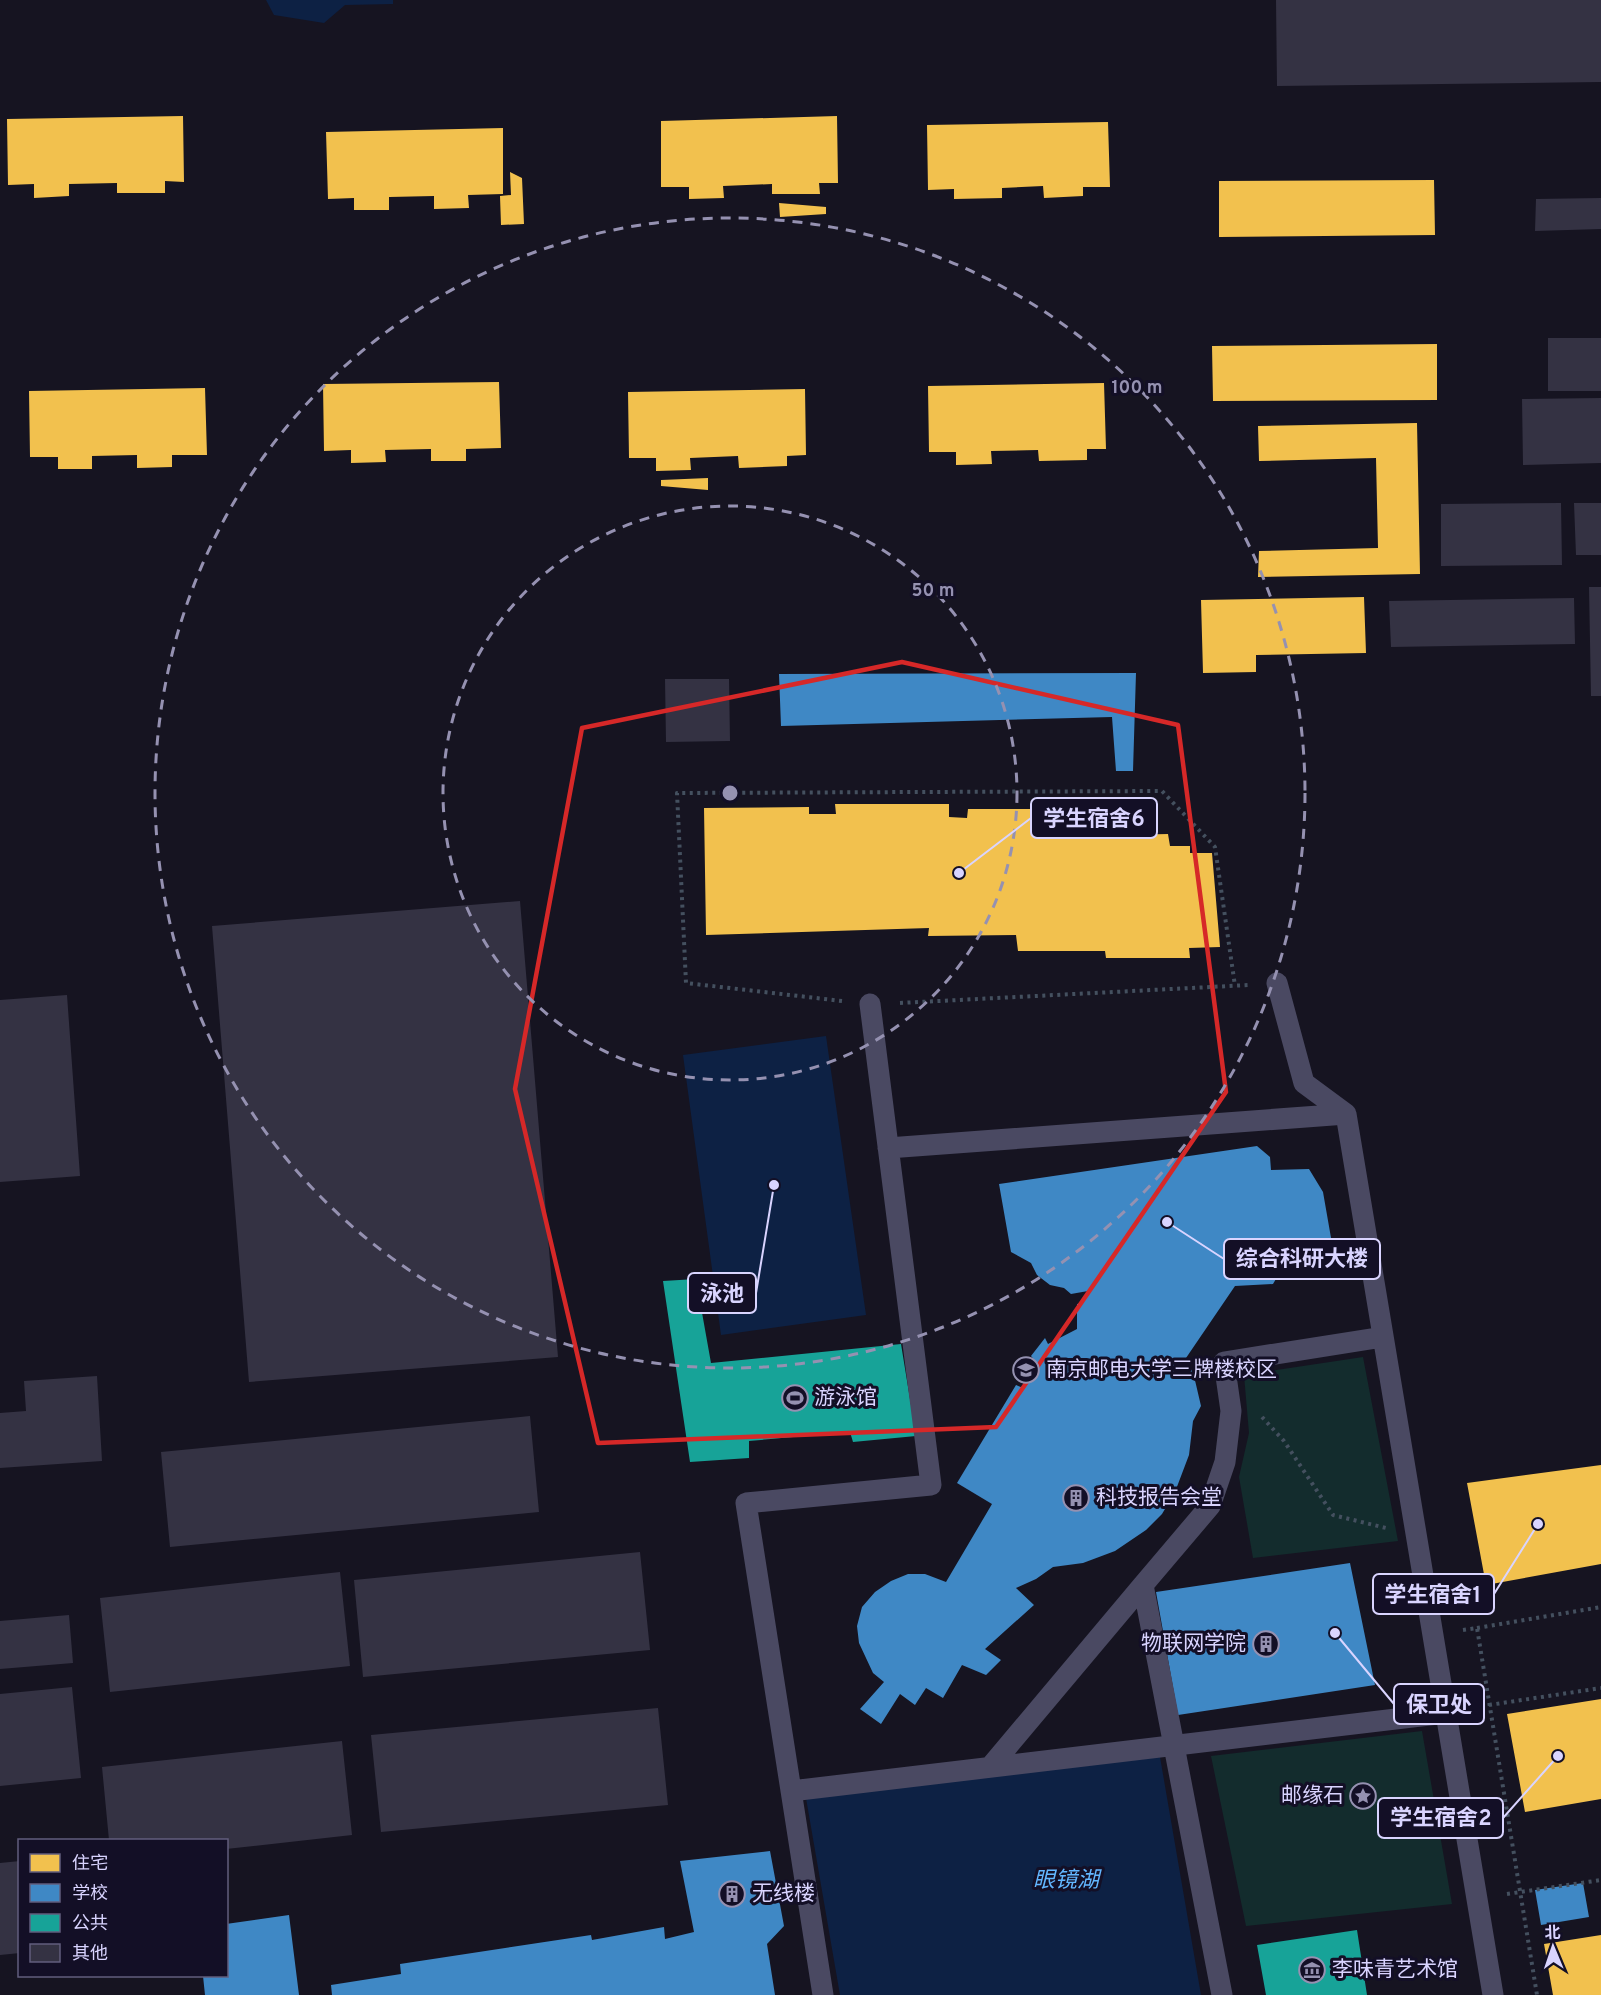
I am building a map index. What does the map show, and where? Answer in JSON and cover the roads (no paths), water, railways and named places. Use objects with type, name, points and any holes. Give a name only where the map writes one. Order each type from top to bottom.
[{"type":"lane","points":[[1277,983],[1304,1083],[1346,1114],[1493,1995]]},
{"type":"lane","points":[[823,1995],[746,1503],[931,1485],[870,1004]]},
{"type":"lane","points":[[888,1148],[1346,1114]]},
{"type":"lane","points":[[991,1766],[1210,1506],[1225,1462],[1231,1411],[1224,1362],[1383,1337]]},
{"type":"lane","points":[[1143,1585],[1222,1995]]},
{"type":"lane","points":[[791,1791],[1446,1713]]},
{"type":"water","points":[[266,0],[393,0],[393,4],[345,5],[324,23],[274,15]]},
{"type":"water","points":[[826,1036],[866,1315],[721,1335],[683,1055]]},
{"type":"water","name":"眼镜湖","points":[[1160,1757],[1201,1995],[840,1995],[806,1798]]},
{"type":"place","name":"学生宿舍6","points":[[959,873]]},
{"type":"place","name":"泳池","points":[[774,1185]]},
{"type":"place","name":"综合科研大楼","points":[[1167,1222]]},
{"type":"place","name":"南京邮电大学三牌楼校区","points":[[1026,1370]]},
{"type":"place","name":"游泳馆","points":[[795,1398]]},
{"type":"place","name":"科技报告会堂","points":[[1076,1498]]},
{"type":"place","name":"学生宿舍1","points":[[1538,1524]]},
{"type":"place","name":"保卫处","points":[[1335,1633]]},
{"type":"place","name":"物联网学院","points":[[1266,1644]]},
{"type":"place","name":"学生宿舍2","points":[[1558,1756]]},
{"type":"place","name":"邮缘石","points":[[1363,1796]]},
{"type":"place","name":"无线楼","points":[[732,1894]]},
{"type":"place","name":"李味青艺术馆","points":[[1312,1970]]}]
